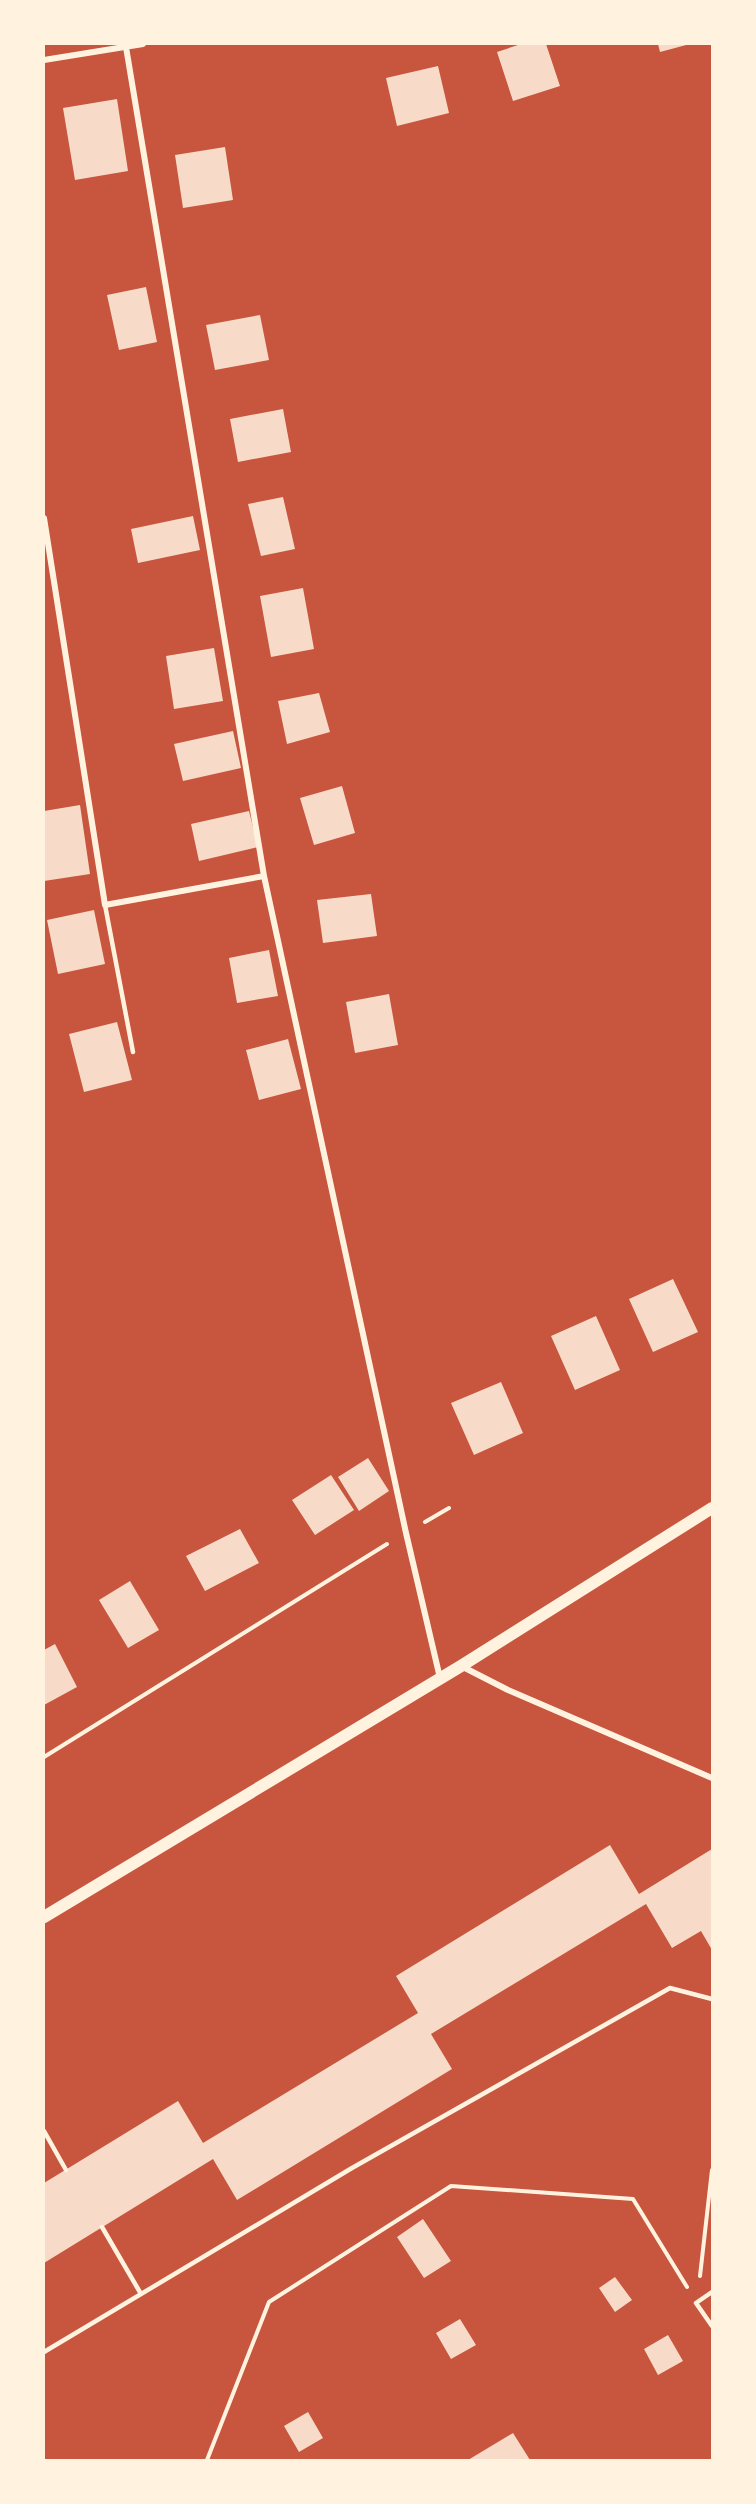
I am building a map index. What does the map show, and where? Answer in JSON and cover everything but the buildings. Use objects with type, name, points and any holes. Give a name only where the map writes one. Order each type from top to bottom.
[{"type":"main road","points":[[44,1917],[461,1666],[712,1508]]},
{"type":"street","points":[[44,60],[143,44]]},
{"type":"street","points":[[126,47],[264,876],[406,1533],[440,1678]]},
{"type":"street","points":[[44,518],[105,905],[264,876]]},
{"type":"street","points":[[461,1666],[508,1690],[712,1778]]},
{"type":"lane","points":[[105,905],[133,1052]]},
{"type":"lane","points":[[44,2352],[352,2168],[670,1988],[712,1999]]},
{"type":"lane","points":[[44,2131],[66,2170]]},
{"type":"lane","points":[[102,2227],[141,2294]]},
{"type":"lane","points":[[712,2292],[696,2303],[712,2326]]},
{"type":"path","points":[[44,1757],[449,1508]]},
{"type":"path","points":[[696,2303],[712,2170]]},
{"type":"path","points":[[207,2460],[269,2302],[451,2186],[633,2199],[696,2303]]}]
